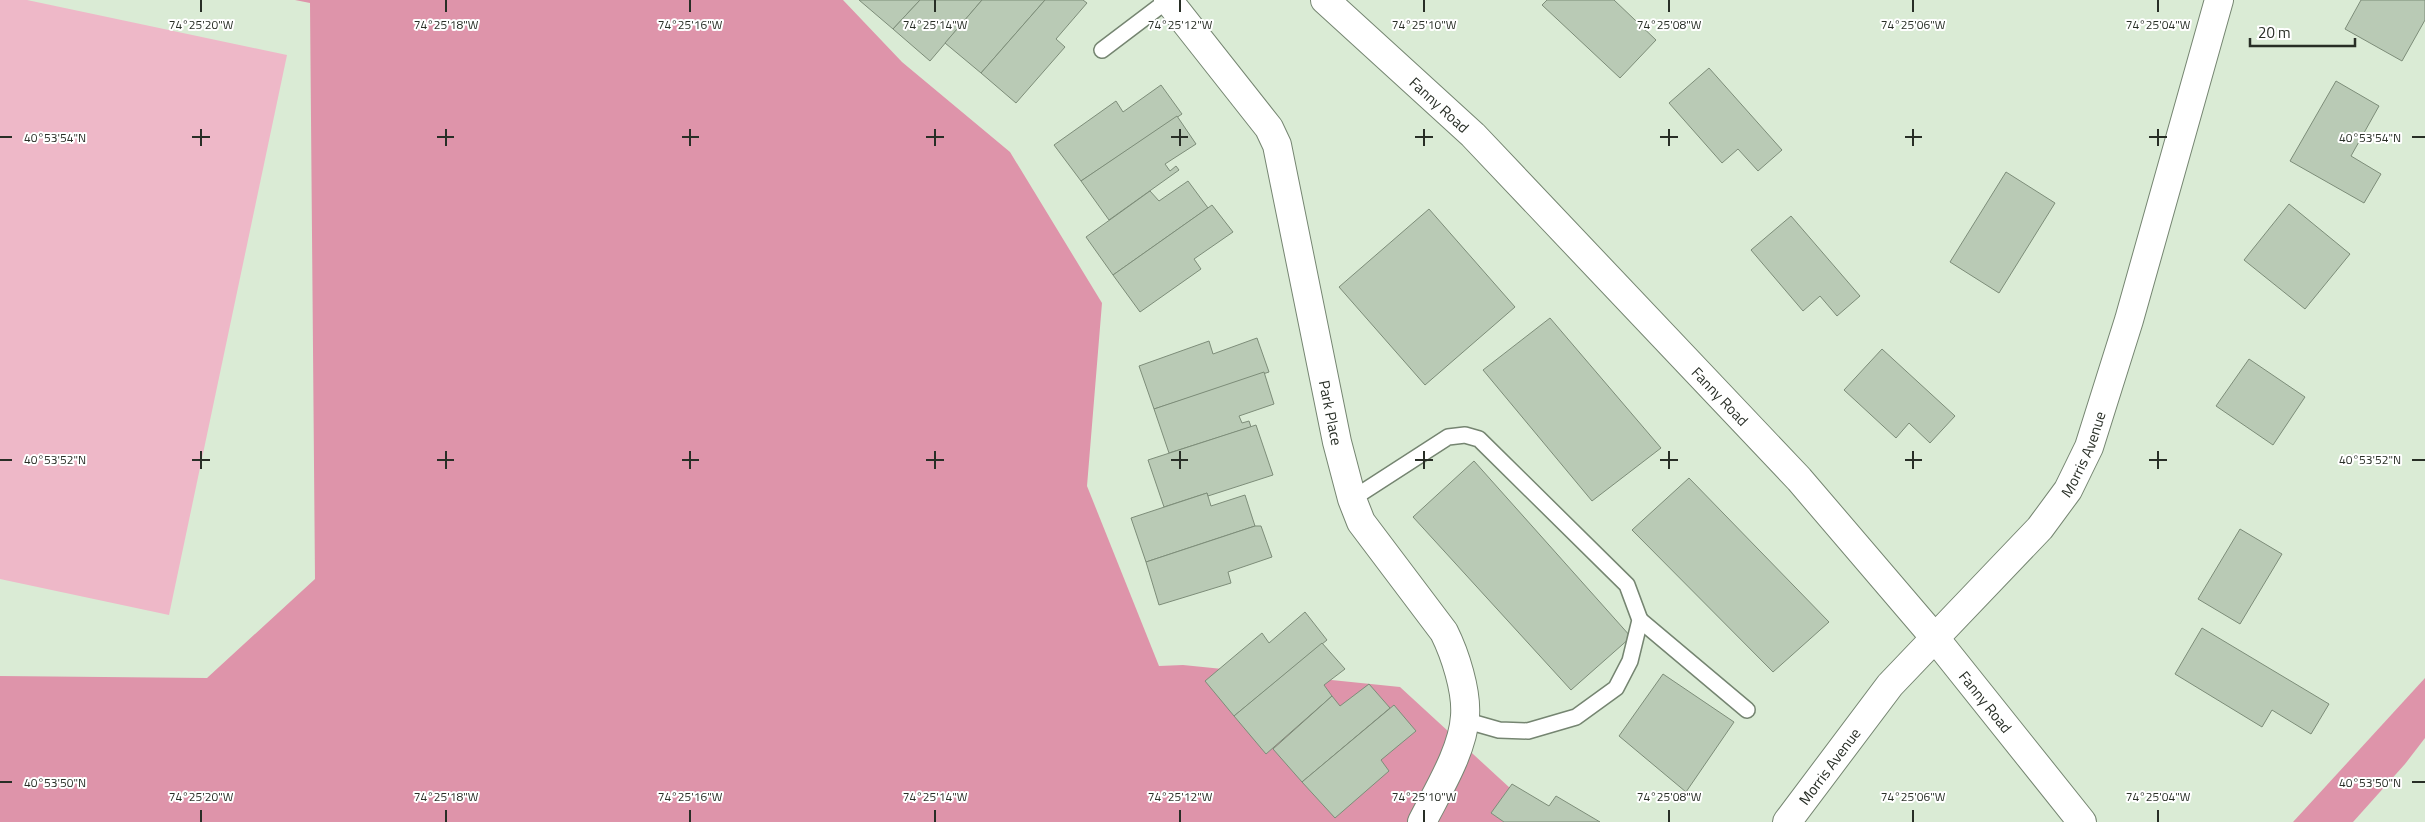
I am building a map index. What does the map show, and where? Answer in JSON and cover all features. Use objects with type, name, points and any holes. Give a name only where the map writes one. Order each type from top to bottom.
[{"type":"street","name":"Park Place","points":[[1168,0],[1269,128],[1277,145],[1337,442],[1352,499],[1361,522],[1447,638],[1453,651],[1460,677],[1464,720],[1458,745],[1448,770],[1422,822]]},
{"type":"street","name":"Fanny Road","points":[[1325,0],[1480,142],[1799,480],[1935,638],[2082,822]]},
{"type":"street","name":"Morris Avenue","points":[[1787,822],[1890,686],[2040,528],[2068,490],[2089,447],[2129,320],[2219,0]]},
{"type":"lane","points":[[1102,50],[1168,0]]},
{"type":"lane","points":[[1352,499],[1448,437],[1465,435],[1479,439],[1627,585],[1640,620],[1747,710]]},
{"type":"lane","points":[[1464,720],[1499,730],[1528,731],[1576,717],[1616,688],[1630,660],[1640,620]]},
{"type":"shaded area","points":[[0,0],[27,0],[287,55],[169,615],[0,579]]},
{"type":"shaded area","points":[[295,0],[843,0],[902,62],[1010,152],[1102,303],[1087,486],[1159,666],[1183,665],[1400,687],[1547,822],[0,822],[0,676],[207,678],[315,579],[310,3]]},
{"type":"shaded area","points":[[2425,678],[2425,738],[2405,764],[2353,822],[2293,822]]},
{"type":"building","points":[[859,0],[920,0],[893,29]]},
{"type":"building","points":[[920,0],[982,0],[930,61],[893,29]]},
{"type":"building","points":[[982,0],[1045,0],[981,73],[945,43]]},
{"type":"building","points":[[1045,0],[1083,0],[1087,3],[1056,39],[1065,47],[1016,103],[981,73]]},
{"type":"building","points":[[1547,0],[1614,0],[1656,40],[1620,78],[1542,5]]},
{"type":"building","points":[[2361,0],[2425,0],[2425,20],[2402,61],[2345,29]]},
{"type":"building","points":[[1709,68],[1782,150],[1758,171],[1738,149],[1722,163],[1669,103]]},
{"type":"building","points":[[2336,81],[2379,106],[2351,156],[2381,174],[2364,203],[2290,161]]},
{"type":"building","points":[[1161,85],[1182,114],[1081,181],[1054,145],[1116,101],[1123,112]]},
{"type":"building","points":[[1177,116],[1196,144],[1165,164],[1170,171],[1176,166],[1179,170],[1109,220],[1081,181]]},
{"type":"building","points":[[2006,172],[2055,203],[1999,293],[1950,262]]},
{"type":"building","points":[[1188,181],[1208,208],[1113,275],[1086,237],[1150,191],[1159,201]]},
{"type":"building","points":[[2289,204],[2350,254],[2305,309],[2244,260]]},
{"type":"building","points":[[1212,205],[1233,232],[1194,259],[1201,269],[1140,312],[1113,275]]},
{"type":"building","points":[[1429,209],[1515,307],[1425,385],[1339,287]]},
{"type":"building","points":[[1791,216],[1860,296],[1837,316],[1820,296],[1803,311],[1751,250]]},
{"type":"building","points":[[1550,318],[1661,448],[1592,501],[1483,370]]},
{"type":"building","points":[[1257,338],[1269,372],[1154,409],[1139,366],[1209,341],[1213,354]]},
{"type":"building","points":[[1882,349],[1955,416],[1930,443],[1909,423],[1896,438],[1844,390]]},
{"type":"building","points":[[2249,359],[2305,397],[2273,445],[2216,406]]},
{"type":"building","points":[[1264,372],[1274,404],[1239,416],[1242,423],[1249,421],[1251,427],[1169,453],[1154,409]]},
{"type":"building","points":[[1256,425],[1273,475],[1208,496],[1207,493],[1164,507],[1148,460]]},
{"type":"building","points":[[1474,461],[1631,637],[1571,690],[1413,517]]},
{"type":"building","points":[[1689,478],[1829,622],[1773,672],[1632,530]]},
{"type":"building","points":[[1207,493],[1211,506],[1245,495],[1255,526],[1146,562],[1131,518]]},
{"type":"building","points":[[1255,526],[1261,526],[1272,557],[1228,572],[1231,583],[1159,605],[1146,562]]},
{"type":"building","points":[[2240,529],[2282,554],[2240,624],[2198,599]]},
{"type":"building","points":[[1305,612],[1327,640],[1234,716],[1205,681],[1262,633],[1269,643]]},
{"type":"building","points":[[2202,628],[2329,704],[2311,734],[2272,710],[2262,727],[2175,674]]},
{"type":"building","points":[[1322,643],[1345,669],[1324,685],[1332,696],[1266,754],[1234,716]]},
{"type":"building","points":[[1663,674],[1734,722],[1686,792],[1619,736]]},
{"type":"building","points":[[1369,684],[1390,708],[1302,782],[1273,749],[1332,696],[1340,706]]},
{"type":"building","points":[[1394,705],[1416,731],[1381,760],[1389,771],[1335,818],[1302,782]]},
{"type":"building","points":[[1512,784],[1549,806],[1556,796],[1600,822],[1504,822],[1491,813]]}]
